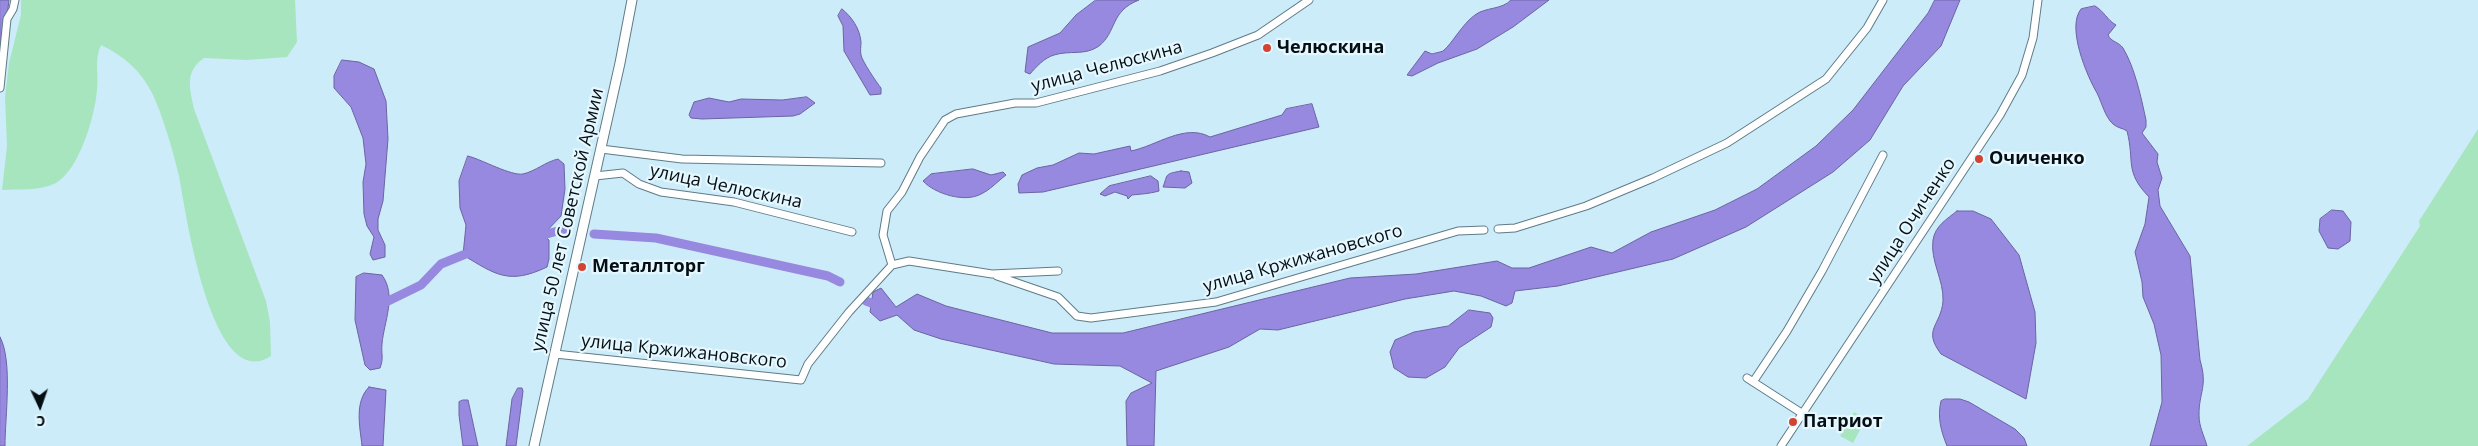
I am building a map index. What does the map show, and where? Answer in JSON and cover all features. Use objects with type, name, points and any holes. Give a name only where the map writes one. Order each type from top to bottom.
[{"type":"main road","name":"улица 50 лет Советской Армии","points":[[534,446],[601,149],[632,0]]},
{"type":"street","points":[[0,88],[7,18],[13,10],[14,0]]},
{"type":"street","name":"улица Челюскина","points":[[892,265],[883,235],[887,211],[902,192],[916,164],[942,124],[950,116],[1015,103],[1036,103],[1160,71],[1258,35],[1308,0]]},
{"type":"street","points":[[1498,229],[1515,228],[1586,206],[1653,178],[1727,143],[1826,80],[1867,28],[1883,0]]},
{"type":"street","name":"улица Очиченко","points":[[1781,446],[2000,115],[2022,75],[2033,38],[2038,0]]},
{"type":"street","name":"улица Челюскина","points":[[601,149],[682,159],[881,163]]},
{"type":"street","points":[[1801,417],[1750,380],[1787,331],[1822,271],[1883,155]]},
{"type":"street","name":"улица Челюскина","points":[[595,176],[623,173],[639,184],[661,192],[734,202],[852,232]]},
{"type":"street","name":"улица Кржижановского","points":[[555,354],[801,380],[812,359],[879,276],[892,265],[909,261],[992,274],[1058,297],[1077,316],[1091,318],[1216,302],[1458,231],[1484,230]]},
{"type":"street","name":"улица Кржижановского","points":[[992,274],[1058,270]]},
{"type":"green space","points":[[21,0],[295,0],[297,42],[287,57],[247,60],[204,58],[193,69],[190,81],[194,109],[266,301],[270,322],[271,356],[250,361],[232,349],[217,325],[195,258],[179,176],[160,111],[142,77],[131,64],[117,54],[101,45],[98,56],[96,101],[93,114],[79,155],[72,167],[56,183],[50,186],[2,190],[7,146],[5,97],[9,63],[21,15]]},
{"type":"green space","points":[[2478,129],[2478,446],[2247,446],[2308,399],[2420,226],[2419,221]]},
{"type":"green space","points":[[1854,412],[1866,419],[1853,443],[1840,436]]},
{"type":"shaded area","points":[[0,0],[9,0],[0,74]]},
{"type":"shaded area","points":[[1096,0],[1139,0],[1123,10],[1105,40],[1099,46],[1088,51],[1050,56],[1030,74],[1025,72],[1028,47],[1060,33],[1076,15]]},
{"type":"shaded area","points":[[1511,0],[1549,0],[1513,27],[1477,49],[1438,63],[1412,76],[1407,75],[1425,51],[1432,54],[1443,51],[1466,23],[1479,12],[1503,5]]},
{"type":"shaded area","points":[[1935,0],[1960,0],[1941,46],[1903,86],[1870,140],[1833,172],[1746,227],[1673,259],[1558,286],[1515,291],[1512,303],[1506,306],[1481,296],[1454,291],[1405,299],[1278,330],[1260,329],[1229,347],[1156,371],[1154,446],[1127,446],[1126,401],[1131,393],[1152,383],[1120,366],[1054,364],[941,339],[914,330],[897,315],[880,321],[870,312],[873,292],[881,288],[896,307],[917,294],[946,306],[1052,333],[1123,333],[1350,278],[1416,274],[1497,261],[1512,268],[1529,268],[1591,247],[1612,253],[1651,232],[1715,210],[1757,189],[1816,146],[1853,110],[1928,13]]},
{"type":"shaded area","points":[[2095,6],[2116,25],[2108,35],[2123,48],[2131,64],[2146,120],[2146,127],[2142,133],[2158,154],[2157,162],[2162,178],[2158,190],[2160,206],[2190,256],[2203,377],[2199,419],[2207,446],[2150,446],[2162,402],[2161,355],[2154,324],[2143,297],[2142,282],[2135,252],[2145,224],[2149,197],[2141,188],[2133,173],[2127,131],[2115,125],[2108,118],[2088,75],[2080,51],[2077,39],[2077,17],[2081,9]]},
{"type":"shaded area","points":[[842,9],[857,28],[861,42],[862,58],[881,88],[881,94],[870,95],[844,51],[843,26],[838,16]]},
{"type":"shaded area","points":[[342,60],[359,62],[374,69],[386,101],[388,139],[383,201],[378,219],[378,230],[385,245],[385,257],[373,260],[370,254],[374,237],[367,226],[364,214],[363,182],[366,164],[363,138],[351,107],[334,88],[334,76]]},
{"type":"shaded area","points":[[807,97],[815,103],[800,114],[793,116],[702,119],[691,118],[689,115],[694,102],[709,98],[729,102],[741,99],[782,100]]},
{"type":"shaded area","points":[[1312,104],[1319,127],[1043,192],[1019,193],[1018,184],[1022,175],[1037,168],[1053,165],[1079,153],[1094,154],[1130,146],[1131,151],[1181,134],[1200,133],[1210,137],[1282,115],[1286,109]]},
{"type":"shaded area","points":[[468,156],[518,174],[528,173],[558,159],[564,164],[565,189],[561,216],[543,235],[549,240],[547,267],[522,276],[503,275],[485,268],[463,255],[466,225],[460,208],[459,181]]},
{"type":"shaded area","points":[[973,169],[991,175],[1003,172],[1006,175],[991,188],[974,197],[967,198],[942,193],[928,186],[923,181],[931,174]]},
{"type":"shaded area","points":[[1181,171],[1189,172],[1192,183],[1185,188],[1163,187],[1168,175]]},
{"type":"shaded area","points":[[1151,176],[1158,181],[1159,191],[1132,195],[1128,199],[1127,196],[1115,192],[1105,196],[1100,194],[1109,186]]},
{"type":"shaded area","points":[[2332,210],[2343,211],[2351,222],[2350,241],[2338,249],[2328,248],[2319,231],[2320,219]]},
{"type":"shaded area","points":[[1957,211],[1973,211],[1991,219],[2019,255],[2035,312],[2036,343],[2026,399],[1941,354],[1933,339],[1934,328],[1942,309],[1943,293],[1933,255],[1933,240],[1939,227]]},
{"type":"shaded area","points":[[364,273],[382,275],[389,291],[381,365],[380,368],[370,370],[365,365],[355,320],[356,277]]},
{"type":"shaded area","points":[[1469,310],[1490,313],[1493,318],[1491,327],[1459,348],[1445,367],[1426,378],[1408,377],[1394,368],[1390,352],[1395,340],[1414,332],[1448,326]]},
{"type":"shaded area","points":[[0,337],[4,347],[7,374],[5,446],[0,446]]},
{"type":"shaded area","points":[[369,387],[386,390],[383,446],[362,446],[359,415],[361,400]]},
{"type":"shaded area","points":[[518,388],[522,388],[523,391],[516,446],[506,446],[512,399]]},
{"type":"shaded area","points":[[1945,399],[1960,399],[1969,402],[2015,429],[2024,438],[2027,446],[1947,446],[1941,429],[1940,418],[1941,401]]},
{"type":"shaded area","points":[[468,400],[478,446],[463,446],[459,402]]},
{"type":"waterway","points":[[532,238],[565,229]]},
{"type":"waterway","points":[[594,234],[656,238],[828,276],[840,282]]},
{"type":"waterway","points":[[380,305],[421,285],[441,264],[473,251]]},
{"type":"waterway","points":[[866,301],[882,307]]},
{"type":"place","name":"Челюскина","points":[[1267,48]]},
{"type":"place","name":"Очиченко","points":[[1979,159]]},
{"type":"place","name":"Металлторг","points":[[582,267]]},
{"type":"place","name":"Патриот","points":[[1793,422]]}]
